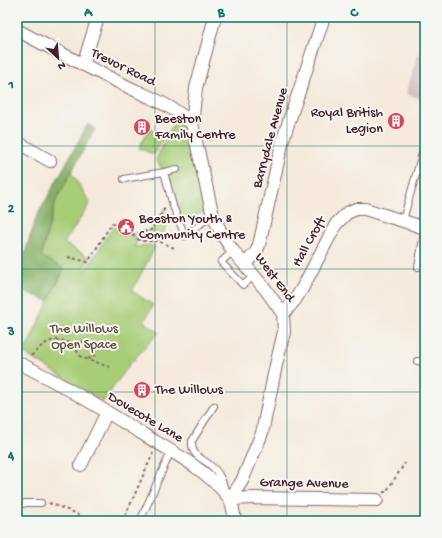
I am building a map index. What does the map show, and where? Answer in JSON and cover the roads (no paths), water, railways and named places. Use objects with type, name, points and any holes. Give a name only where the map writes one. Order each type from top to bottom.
[{"type":"street","points":[[83,65],[98,17]]},
{"type":"street","name":"West End","points":[[215,17],[196,88],[192,124],[213,216],[223,236],[233,251],[245,264],[283,314],[284,332],[262,433],[242,481],[227,496]]},
{"type":"street","name":"Barrydale Avenue","points":[[245,264],[260,245],[283,139],[324,17]]},
{"type":"street","name":"Trevor Road","points":[[17,30],[161,104],[186,118],[192,124]]},
{"type":"street","points":[[17,142],[50,161]]},
{"type":"street","name":"Hall Croft","points":[[283,314],[295,300],[336,224],[341,218],[356,209],[365,209],[425,228]]},
{"type":"street","name":"Dovecote Lane","points":[[20,364],[107,412],[171,451],[196,468],[227,496]]},
{"type":"street","points":[[82,465],[107,412]]},
{"type":"street","points":[[227,496],[236,521]]},
{"type":"street","name":"Grange Avenue","points":[[227,496],[254,498],[376,500]]},
{"type":"lane","points":[[403,220],[425,143]]},
{"type":"lane","points":[[124,179],[178,169]]},
{"type":"lane","points":[[164,172],[173,206],[185,236],[213,216]]},
{"type":"lane","points":[[418,267],[425,228]]},
{"type":"lane","points":[[233,251],[221,262],[243,285],[254,276]]},
{"type":"lane","points":[[417,361],[425,362]]},
{"type":"lane","points":[[214,406],[192,441],[192,447],[194,452],[211,465],[220,476],[227,496]]},
{"type":"lane","points":[[141,519],[171,451]]},
{"type":"lane","points":[[17,505],[41,503]]},
{"type":"place","name":"Royal British Legion","points":[[396,121]]},
{"type":"place","name":"Beeston Family Centre","points":[[142,127]]},
{"type":"place","name":"Beeston Youth & Community Centre","points":[[126,227]]},
{"type":"place","name":"The Willows","points":[[142,390]]},
{"type":"park label","name":"The Willows Open Space","points":[[84,338]]}]
